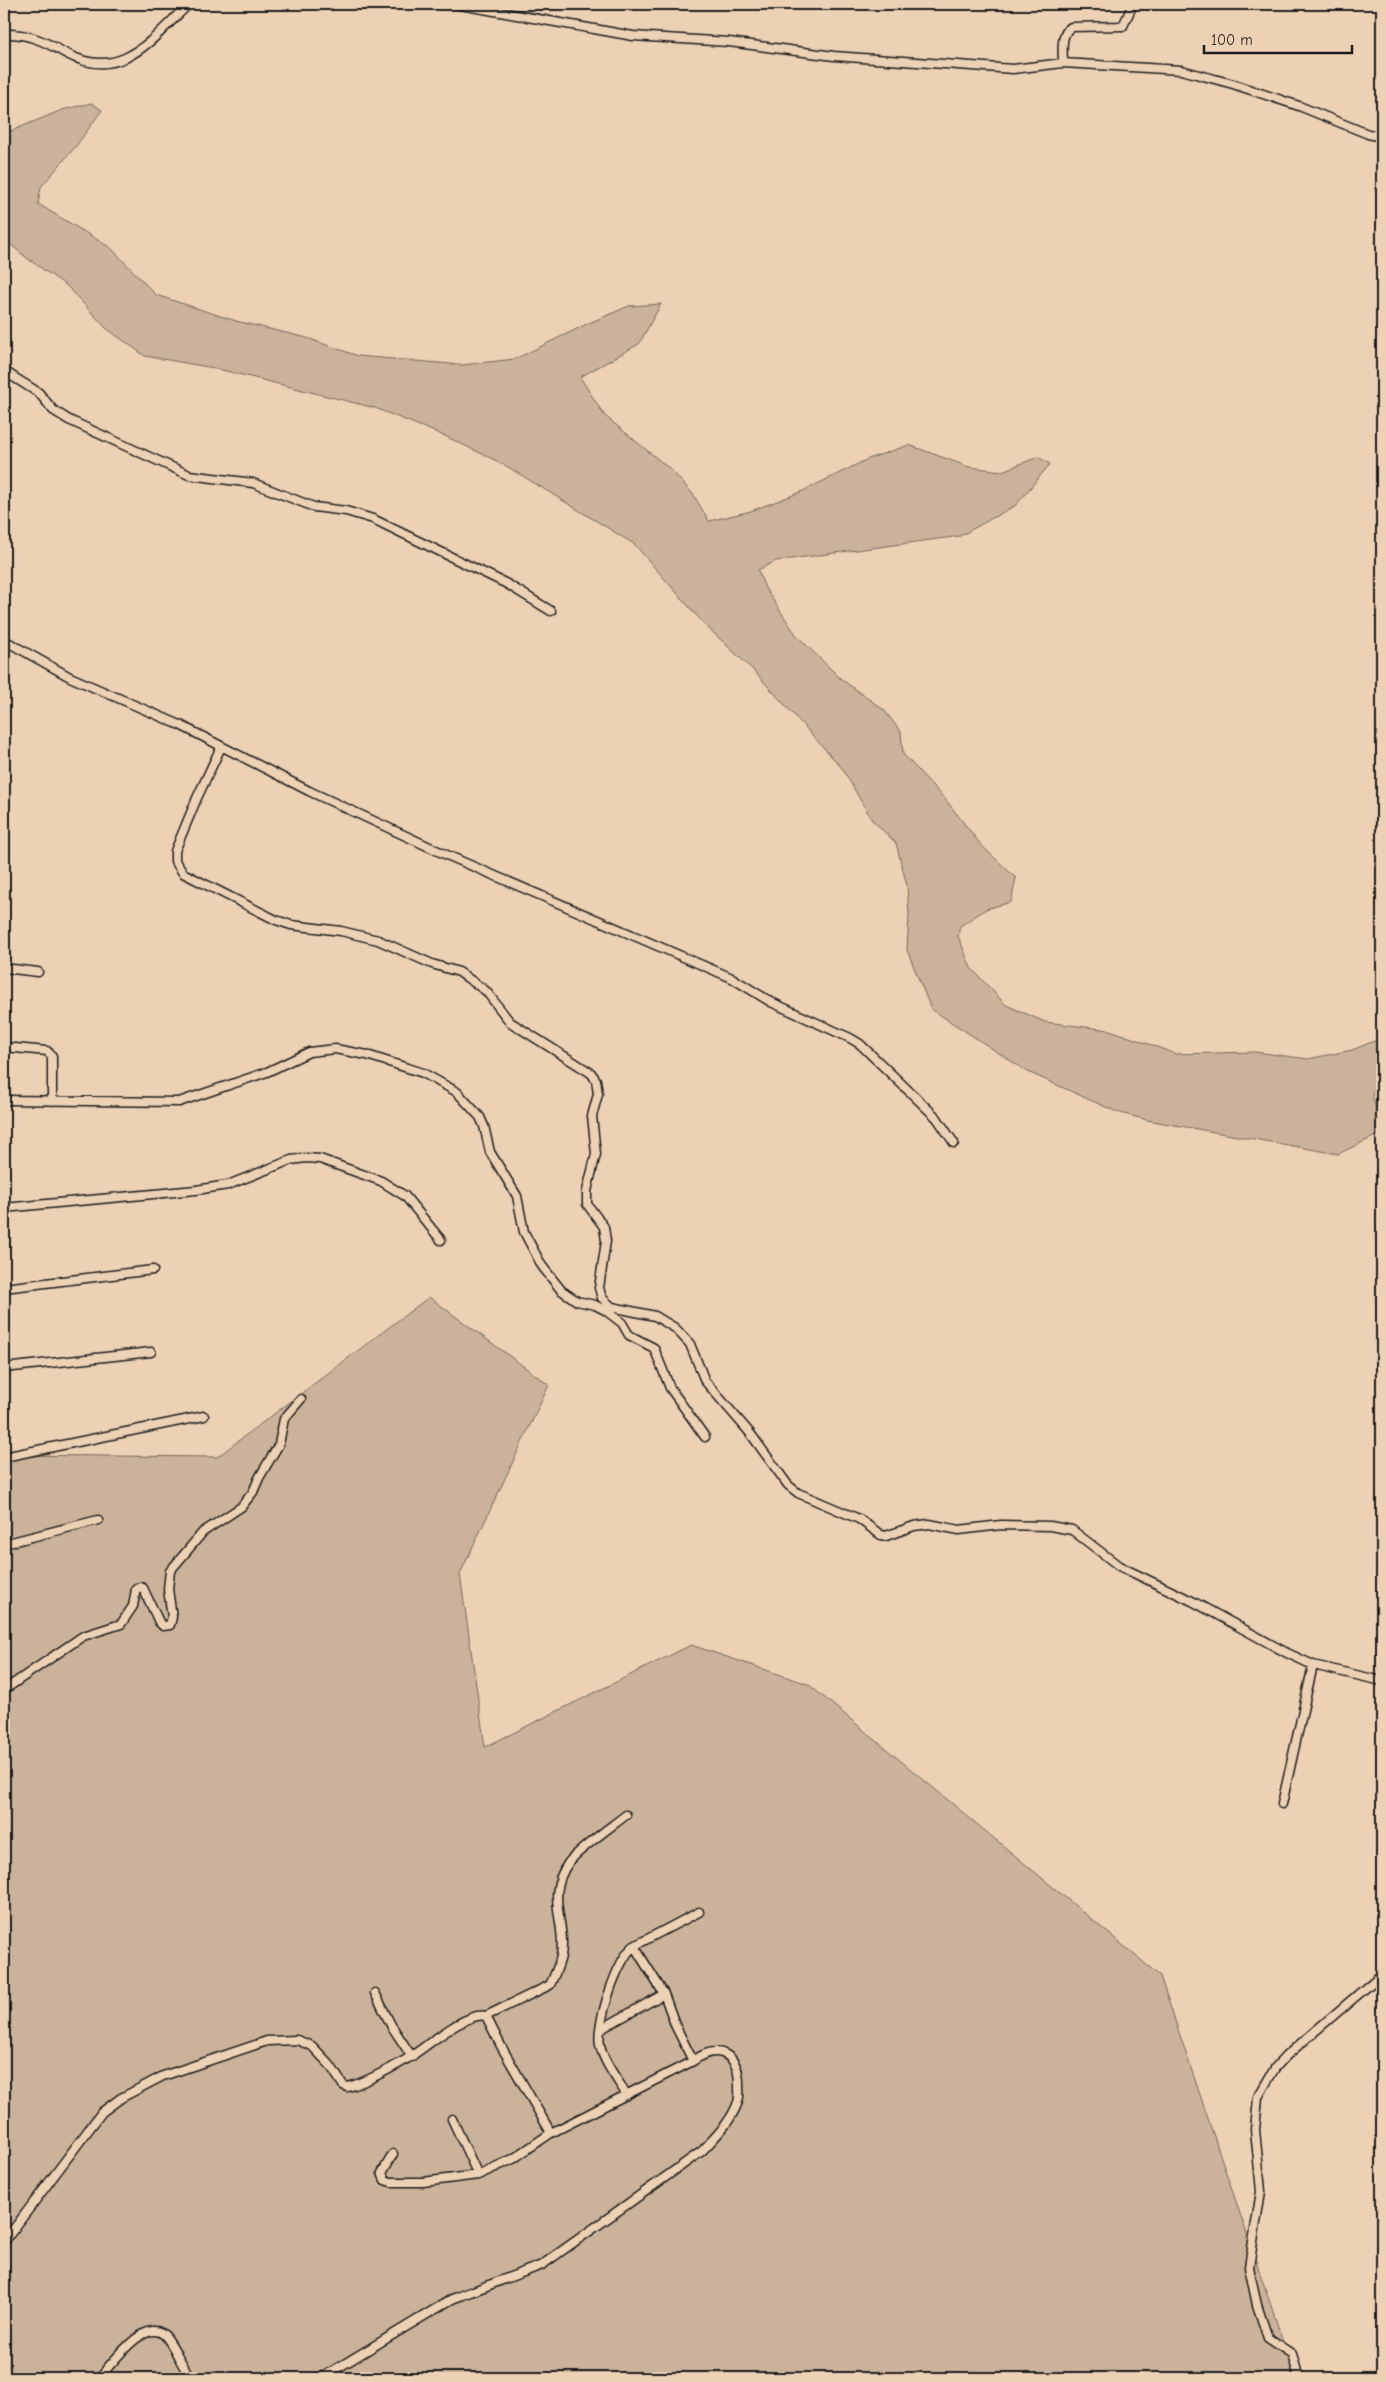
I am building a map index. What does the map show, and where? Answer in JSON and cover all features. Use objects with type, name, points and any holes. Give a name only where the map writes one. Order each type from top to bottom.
[{"type":"street","points":[[4,34],[30,35],[42,39],[84,61],[96,63],[114,62],[131,56],[145,47],[189,4]]},
{"type":"street","points":[[456,4],[633,36],[729,42],[834,56],[1013,69],[1064,63],[1181,70],[1233,84],[1299,106],[1368,134],[1382,137]]},
{"type":"street","points":[[1064,63],[1063,39],[1067,29],[1071,27],[1123,26],[1133,4]]},
{"type":"street","points":[[4,371],[39,393],[53,410],[64,417],[189,475],[253,483],[314,507],[346,511],[373,519],[507,584],[551,611]]},
{"type":"street","points":[[4,640],[70,677],[180,725],[309,791],[449,856],[732,978],[771,1002],[850,1038],[860,1044],[937,1118],[954,1143]]},
{"type":"street","points":[[221,747],[175,851],[175,861],[183,873],[284,922],[341,931],[378,940],[432,964],[459,972],[486,991],[510,1022],[578,1064],[591,1073],[596,1080],[598,1094],[592,1116],[596,1154],[587,1191],[587,1204],[604,1227],[606,1241],[599,1288],[605,1310]]},
{"type":"street","points":[[4,968],[38,972]]},
{"type":"street","points":[[4,1047],[47,1051],[52,1056],[52,1100]]},
{"type":"street","points":[[4,1100],[179,1102],[267,1072],[309,1052],[335,1050],[367,1055],[423,1073],[457,1092],[480,1117],[490,1152],[517,1196],[524,1232],[542,1266],[561,1290],[577,1301],[595,1305],[605,1310],[622,1323],[629,1335],[654,1348],[670,1388],[705,1436]]},
{"type":"street","points":[[4,1208],[212,1188],[228,1185],[292,1160],[320,1159],[389,1186],[405,1196],[441,1240]]},
{"type":"street","points":[[4,1288],[153,1270]]},
{"type":"street","points":[[602,1298],[612,1307],[655,1316],[675,1328],[690,1344],[705,1381],[750,1433],[782,1478],[798,1493],[859,1519],[886,1536],[914,1526],[929,1524],[959,1530],[1001,1525],[1050,1526],[1072,1530],[1119,1566],[1192,1601],[1287,1653],[1313,1665],[1382,1681]]},
{"type":"street","points":[[4,1368],[151,1352]]},
{"type":"street","points":[[4,1690],[83,1636],[121,1624],[134,1606],[136,1589],[140,1587],[143,1588],[159,1622],[163,1626],[170,1624],[172,1617],[168,1589],[170,1571],[203,1532],[241,1506],[253,1492],[279,1444],[284,1419],[301,1399]]},
{"type":"street","points":[[4,1457],[204,1416]]},
{"type":"street","points":[[4,1544],[98,1520]]},
{"type":"street","points":[[1282,1804],[1313,1665]]},
{"type":"street","points":[[4,2242],[102,2112],[121,2098],[162,2076],[268,2041],[297,2040],[312,2046],[330,2065],[343,2085],[347,2087],[412,2056],[444,2033],[478,2015],[486,2016],[550,1985],[561,1956],[561,1938],[556,1910],[557,1892],[562,1875],[570,1861],[626,1815]]},
{"type":"street","points":[[627,2095],[604,2058],[600,2043],[601,2029],[616,1972],[627,1951],[699,1912]]},
{"type":"street","points":[[634,1946],[664,1994],[676,2027],[693,2061]]},
{"type":"street","points":[[1299,2378],[1292,2354],[1268,2338],[1257,2305],[1249,2267],[1261,2191],[1255,2130],[1258,2097],[1275,2068],[1286,2056],[1382,1974]]},
{"type":"street","points":[[375,1993],[391,2026],[412,2056]]},
{"type":"street","points":[[601,2029],[664,1994]]},
{"type":"street","points":[[486,2016],[500,2046],[551,2133]]},
{"type":"street","points":[[321,2378],[452,2299],[542,2265],[702,2150],[722,2131],[739,2101],[739,2079],[735,2061],[727,2055],[718,2052],[703,2054],[693,2061],[551,2133],[513,2159],[478,2175],[423,2182],[391,2182],[385,2180],[382,2173],[393,2154]]},
{"type":"street","points":[[452,2119],[478,2175]]},
{"type":"street","points":[[99,2378],[135,2339],[147,2331],[158,2331],[166,2336],[190,2378]]},
{"type":"shaded area","points":[[91,103],[102,110],[76,146],[41,187],[38,204],[111,248],[156,295],[236,321],[307,338],[358,356],[462,365],[515,359],[629,306],[661,304],[639,344],[580,377],[604,415],[671,470],[693,494],[709,521],[751,511],[801,492],[868,459],[909,445],[969,467],[1002,471],[1038,457],[1050,464],[1016,505],[960,536],[776,561],[758,570],[765,588],[797,636],[841,679],[884,710],[901,732],[903,754],[945,799],[981,845],[1016,878],[1011,902],[986,909],[960,926],[958,936],[971,968],[1006,1005],[1045,1022],[1110,1030],[1176,1054],[1255,1052],[1308,1059],[1352,1050],[1382,1038],[1382,1086],[1372,1094],[1382,1133],[1338,1154],[1147,1120],[1117,1112],[1028,1072],[931,1009],[907,950],[909,915],[907,886],[896,843],[872,820],[842,768],[754,671],[705,625],[634,544],[503,464],[447,437],[375,408],[214,368],[145,356],[106,328],[67,286],[28,259],[4,239],[4,134],[62,110]]},
{"type":"shaded area","points":[[429,1297],[549,1385],[460,1574],[485,1747],[691,1645],[808,1684],[1160,1976],[1293,2371],[1289,2378],[4,2378],[4,1455],[217,1457]]}]
